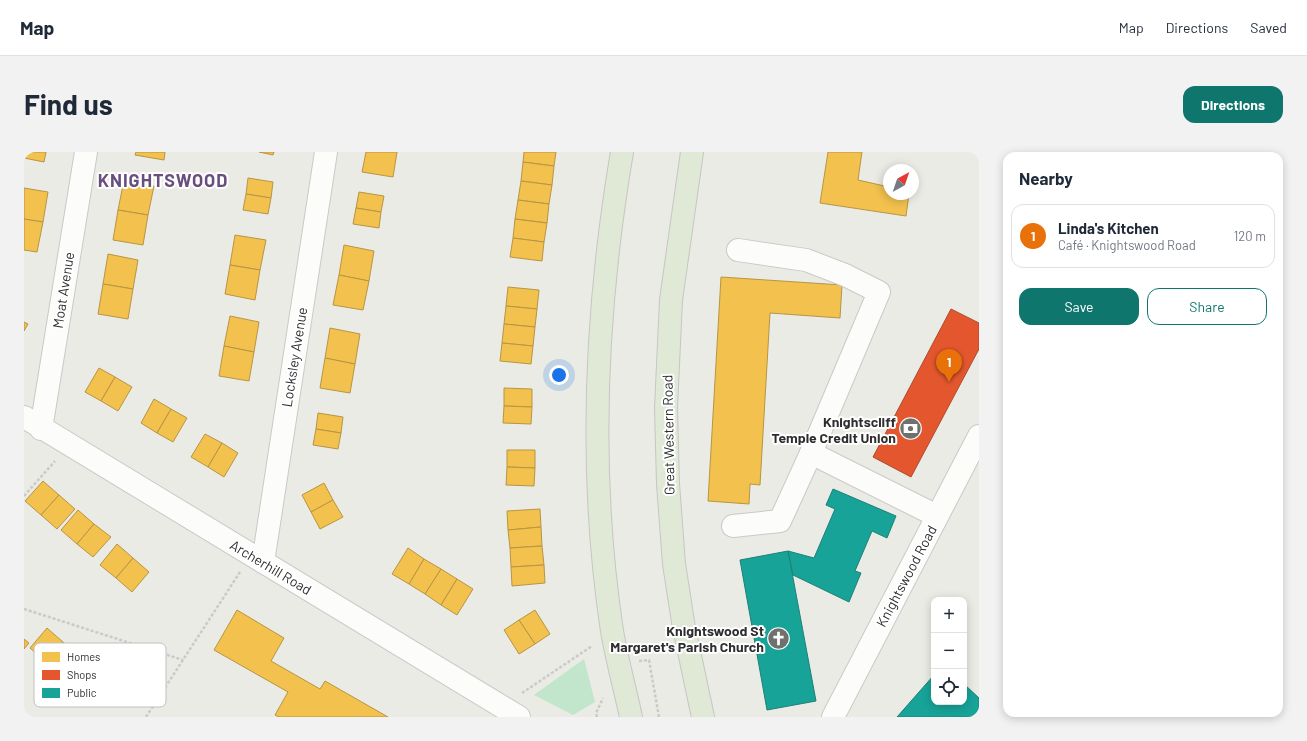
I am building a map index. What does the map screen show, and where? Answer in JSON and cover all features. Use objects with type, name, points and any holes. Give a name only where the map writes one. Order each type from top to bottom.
[{"type":"main road","points":[[622,152],[613,206],[600,332],[596,432],[600,531],[612,625],[631,717]]},
{"type":"main road","name":"Great Western Road","points":[[692,152],[671,300],[666,408],[668,484],[674,564],[684,628],[702,717]]},
{"type":"street","name":"Moat Avenue","points":[[32,423],[86,152]]},
{"type":"street","name":"Locksley Avenue","points":[[257,558],[326,152]]},
{"type":"street","points":[[733,526],[780,521],[811,453],[879,292],[845,274],[806,260],[738,250]]},
{"type":"street","name":"Archerhill Road","points":[[32,423],[510,712]]},
{"type":"street","name":"Knightswood Road","points":[[833,717],[979,436]]},
{"type":"street","points":[[811,453],[937,516]]},
{"type":"path","points":[[24,496],[69,446]]},
{"type":"path","points":[[166,686],[183,660],[257,558]]},
{"type":"path","points":[[24,609],[130,643]]},
{"type":"path","points":[[510,712],[592,646]]},
{"type":"path","points":[[166,655],[183,660]]},
{"type":"path","points":[[146,717],[152,707]]},
{"type":"green space","points":[[584,659],[595,702],[573,715],[534,695]]},
{"type":"building: Homes","points":[[24,152],[46,152],[44,162],[24,158]]},
{"type":"building: Homes","points":[[136,152],[165,152],[164,160],[135,155]]},
{"type":"building: Homes","points":[[259,152],[274,152],[273,155]]},
{"type":"building: Homes","points":[[366,152],[397,152],[393,177],[362,172]]},
{"type":"building: Homes","points":[[524,152],[556,152],[554,166],[523,162]]},
{"type":"building: Homes","points":[[828,152],[862,152],[858,180],[883,186],[883,200],[908,200],[906,216],[820,203]]},
{"type":"building: Homes","points":[[523,162],[554,166],[552,185],[521,181]]},
{"type":"building: Homes","points":[[248,178],[273,182],[271,198],[246,194]]},
{"type":"building: Homes","points":[[124,180],[154,186],[148,215],[118,210]]},
{"type":"building: Homes","points":[[521,181],[552,185],[549,204],[518,200]]},
{"type":"building: Homes","points":[[24,188],[48,192],[43,222],[24,219]]},
{"type":"building: Homes","points":[[359,192],[384,196],[381,212],[356,208]]},
{"type":"building: Homes","points":[[246,194],[271,198],[268,214],[243,210]]},
{"type":"building: Homes","points":[[518,200],[549,204],[547,223],[515,219]]},
{"type":"building: Homes","points":[[356,208],[381,212],[379,228],[353,224]]},
{"type":"building: Homes","points":[[118,210],[148,215],[143,245],[113,240]]},
{"type":"building: Homes","points":[[24,219],[43,222],[37,252],[24,250]]},
{"type":"building: Homes","points":[[515,219],[547,223],[544,242],[513,238]]},
{"type":"building: Homes","points":[[235,235],[266,240],[260,270],[230,265]]},
{"type":"building: Homes","points":[[513,238],[544,242],[542,261],[510,257]]},
{"type":"building: Homes","points":[[344,245],[374,251],[369,281],[339,275]]},
{"type":"building: Homes","points":[[108,254],[138,260],[133,289],[103,284]]},
{"type":"building: Homes","points":[[230,265],[260,270],[255,300],[225,294]]},
{"type":"building: Homes","points":[[339,275],[369,281],[363,310],[333,305]]},
{"type":"building: Homes","points":[[721,277],[842,285],[840,318],[770,313],[760,485],[750,484],[749,504],[708,501]]},
{"type":"building: Homes","points":[[103,284],[133,289],[128,319],[98,314]]},
{"type":"building: Homes","points":[[508,287],[539,290],[537,309],[506,306]]},
{"type":"building: Homes","points":[[506,306],[537,309],[535,327],[504,324]]},
{"type":"building: Homes","points":[[230,316],[259,322],[254,352],[224,346]]},
{"type":"building: Homes","points":[[24,322],[28,324],[24,331]]},
{"type":"building: Homes","points":[[504,324],[535,327],[533,346],[502,343]]},
{"type":"building: Homes","points":[[330,328],[360,334],[355,364],[325,358]]},
{"type":"building: Homes","points":[[502,343],[533,346],[531,364],[500,361]]},
{"type":"building: Homes","points":[[224,346],[254,352],[249,381],[219,376]]},
{"type":"building: Homes","points":[[325,358],[355,364],[350,393],[320,388]]},
{"type":"building: Homes","points":[[99,368],[115,377],[101,401],[85,392]]},
{"type":"building: Homes","points":[[115,377],[132,387],[118,411],[101,401]]},
{"type":"building: Homes","points":[[504,388],[532,389],[532,407],[504,406]]},
{"type":"building: Homes","points":[[154,399],[171,409],[157,433],[141,423]]},
{"type":"building: Homes","points":[[504,406],[532,407],[531,424],[503,423]]},
{"type":"building: Homes","points":[[171,409],[187,418],[173,442],[157,433]]},
{"type":"building: Homes","points":[[318,413],[343,417],[341,433],[316,429]]},
{"type":"building: Homes","points":[[316,429],[341,433],[338,449],[313,445]]},
{"type":"building: Homes","points":[[205,434],[222,443],[208,467],[191,457]]},
{"type":"building: Homes","points":[[222,443],[238,453],[224,477],[208,467]]},
{"type":"building: Homes","points":[[507,450],[535,450],[535,468],[507,467]]},
{"type":"building: Homes","points":[[507,467],[535,468],[534,486],[506,485]]},
{"type":"building: Homes","points":[[43,481],[59,495],[41,515],[25,501]]},
{"type":"building: Homes","points":[[324,483],[333,500],[311,512],[302,495]]},
{"type":"building: Homes","points":[[59,495],[75,509],[57,529],[41,515]]},
{"type":"building: Homes","points":[[333,500],[343,517],[320,529],[311,512]]},
{"type":"building: Homes","points":[[540,509],[541,527],[508,530],[507,511]]},
{"type":"building: Homes","points":[[78,510],[94,524],[77,544],[61,530]]},
{"type":"building: Homes","points":[[94,524],[111,537],[93,557],[77,544]]},
{"type":"building: Homes","points":[[541,527],[542,546],[510,548],[508,530]]},
{"type":"building: Homes","points":[[117,544],[133,558],[116,578],[100,565]]},
{"type":"building: Homes","points":[[542,546],[544,565],[511,567],[510,548]]},
{"type":"building: Homes","points":[[408,548],[424,559],[409,584],[392,574]]},
{"type":"building: Homes","points":[[133,558],[149,572],[132,592],[116,578]]},
{"type":"building: Homes","points":[[424,559],[441,569],[425,594],[409,584]]},
{"type":"building: Homes","points":[[544,565],[545,583],[512,586],[511,567]]},
{"type":"building: Homes","points":[[441,569],[457,579],[441,605],[425,594]]},
{"type":"building: Homes","points":[[457,579],[473,589],[457,615],[441,605]]},
{"type":"building: Homes","points":[[237,610],[284,638],[271,661],[320,689],[325,681],[388,717],[279,717],[275,715],[288,692],[214,650]]},
{"type":"building: Homes","points":[[535,610],[550,634],[535,644],[519,620]]},
{"type":"building: Homes","points":[[519,620],[535,644],[519,654],[504,630]]},
{"type":"building: Homes","points":[[47,628],[63,642],[62,643],[34,643]]},
{"type":"building: Homes","points":[[24,639],[29,643],[24,649]]},
{"type":"building: Homes","points":[[34,643],[34,652],[30,648]]},
{"type":"building: Shops","points":[[951,309],[979,323],[979,349],[911,477],[873,457]]},
{"type":"building: Public","points":[[833,489],[896,516],[887,538],[872,531],[855,571],[861,573],[849,602],[793,575],[788,551],[814,558],[835,509],[826,505]]},
{"type":"building: Public","name":"Knightswood St Margaret's Parish Church","points":[[788,551],[816,701],[767,710],[740,560]]},
{"type":"building: Public","points":[[931,678],[931,705],[967,705],[967,687],[979,698],[979,717],[897,717]]},
{"type":"place","name":"Linda's Kitchen","points":[[949,382]]},
{"type":"place","name":"Knightscliff Temple Credit Union","points":[[911,429]]},
{"type":"place","name":"Knightswood St Margaret's Parish Church","points":[[779,638]]},
{"type":"district","name":"KNIGHTSWOOD","points":[[163,180]]}]
